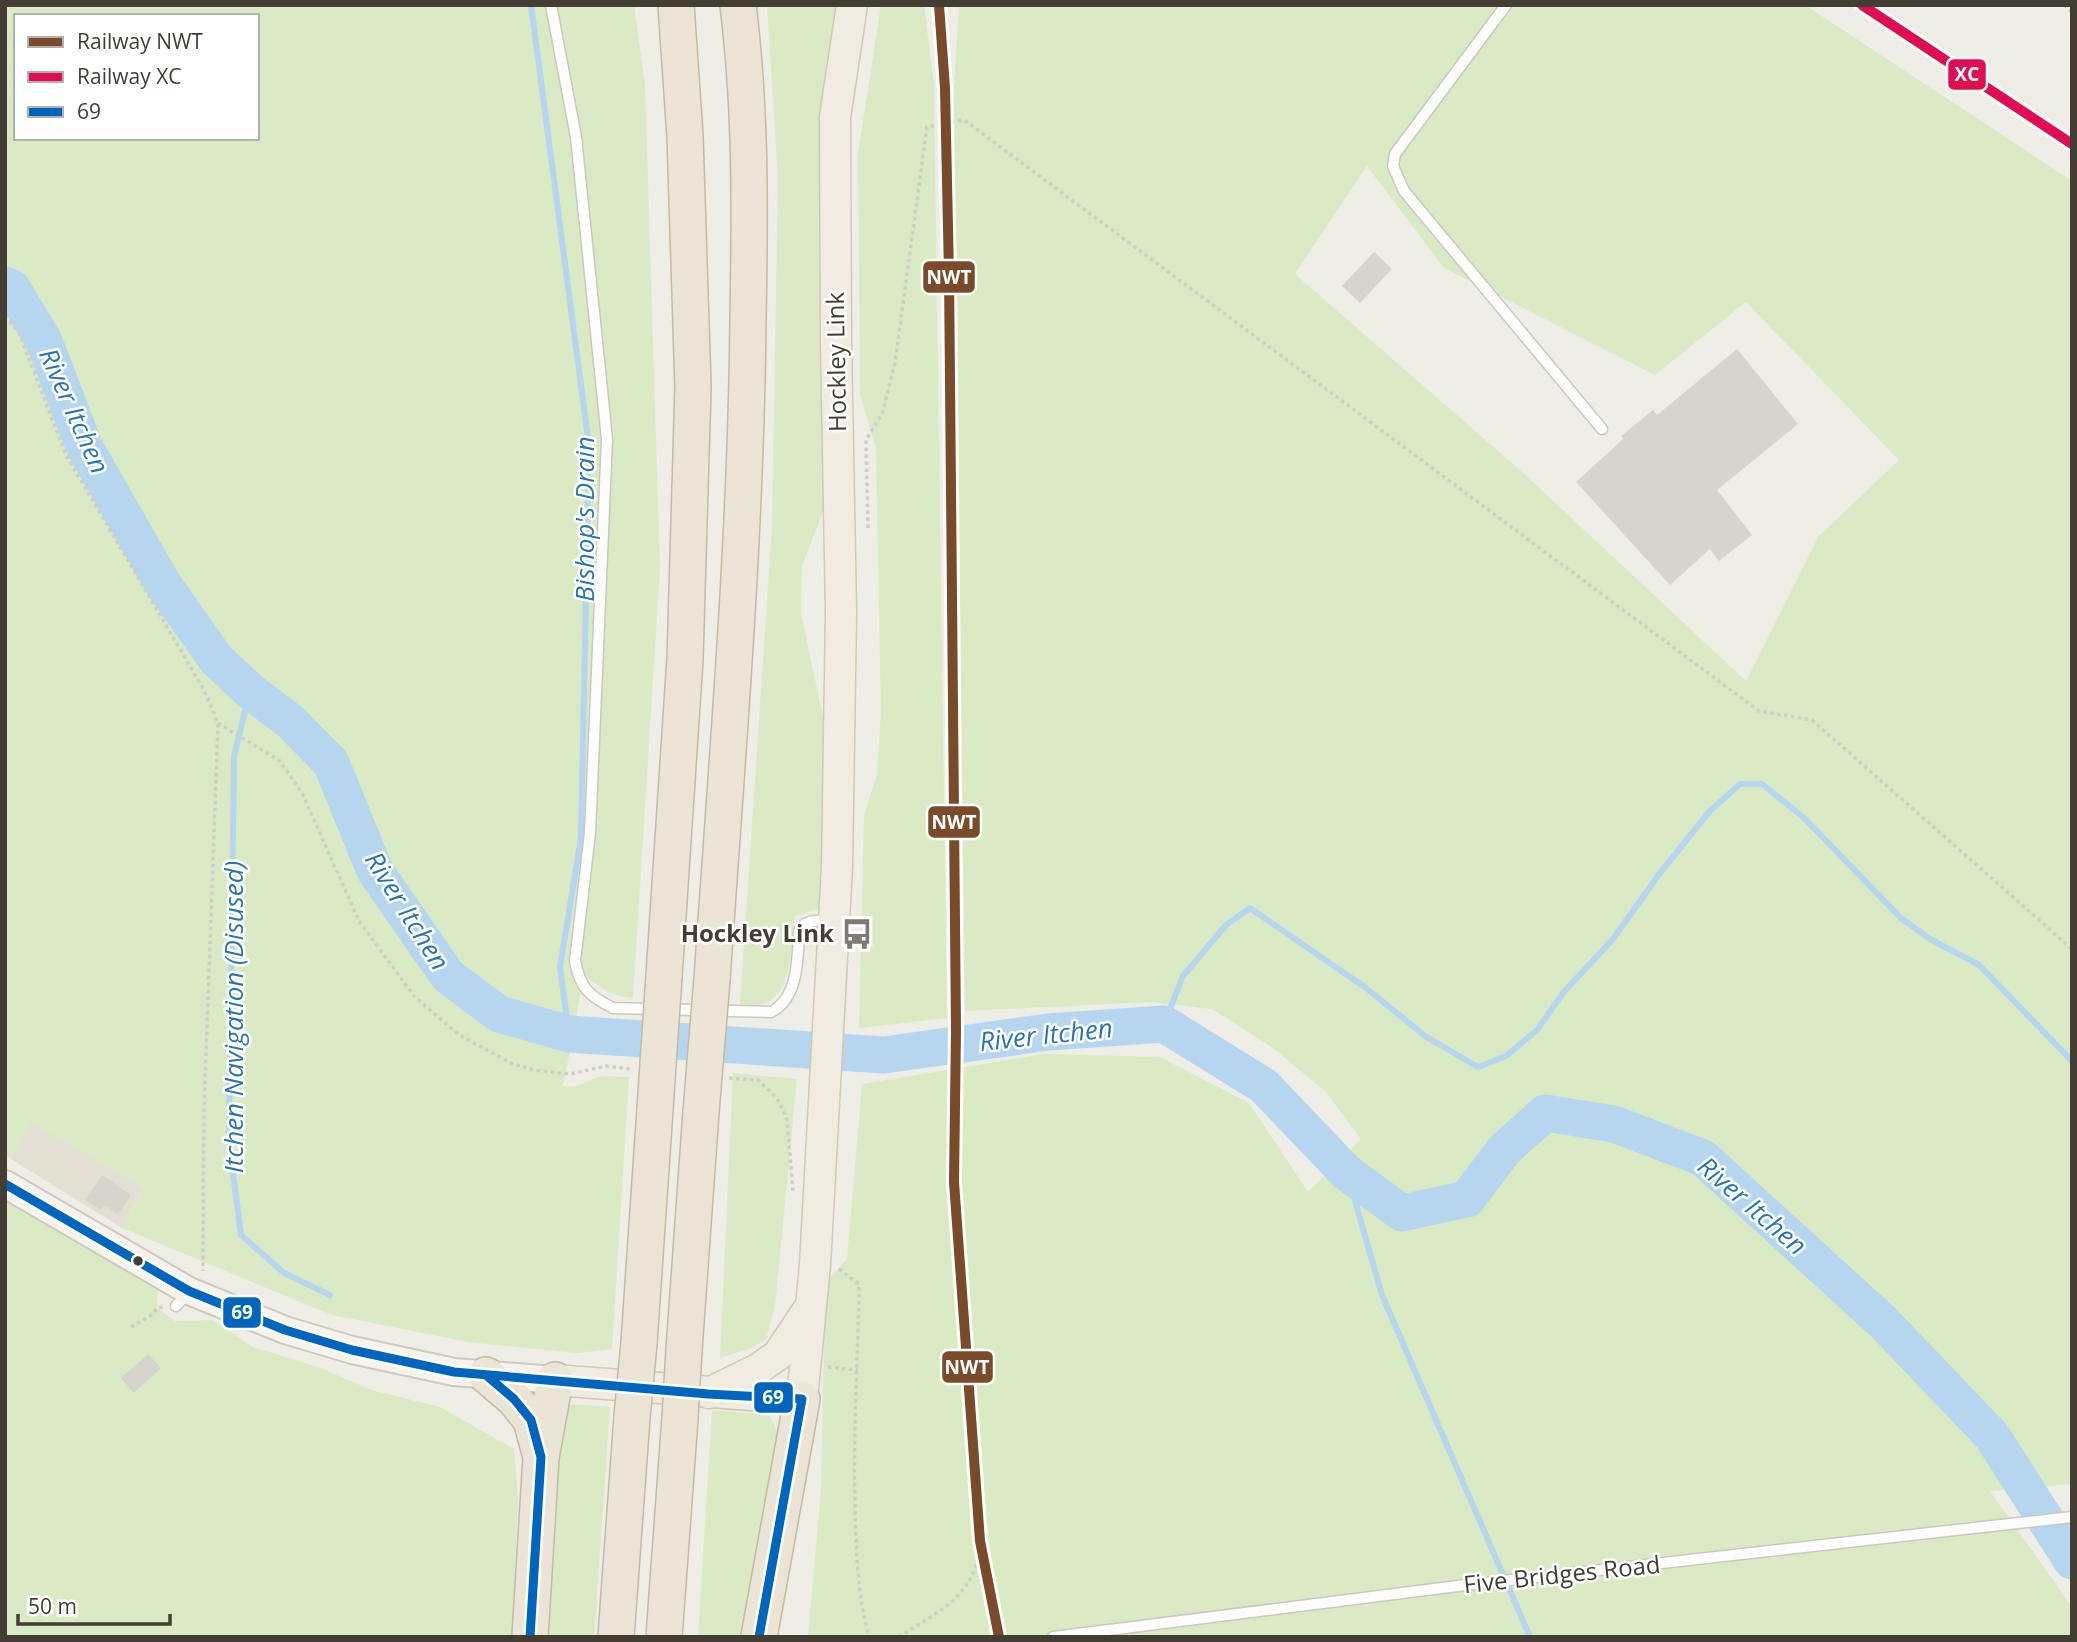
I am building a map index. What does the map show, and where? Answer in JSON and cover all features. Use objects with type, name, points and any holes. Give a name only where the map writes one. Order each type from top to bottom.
[{"type":"highway","points":[[616,1637],[639,1343],[685,659],[693,387],[685,136],[676,5]]},
{"type":"highway","points":[[664,1637],[733,688],[747,417],[750,169],[738,5]]},
{"type":"highway","points":[[486,1375],[514,1399],[531,1420],[541,1457]]},
{"type":"highway","points":[[530,1637],[541,1457],[555,1380]]},
{"type":"highway","points":[[759,1637],[802,1399]]},
{"type":"main road","name":"Hockley Link","points":[[802,1399],[815,1265],[835,920],[841,612],[835,117],[852,5]]},
{"type":"main road","points":[[5,1184],[189,1289],[285,1330],[352,1350],[454,1372],[708,1394],[802,1399]]},
{"type":"main road","name":"Hockley Link","points":[[708,1394],[758,1369],[778,1355],[810,1307]]},
{"type":"lane","points":[[551,5],[576,137],[607,439],[590,833],[575,961],[579,982],[596,999],[613,1008],[771,1012],[782,1007],[789,995],[801,926],[805,923],[835,920]]},
{"type":"lane","points":[[1506,5],[1395,154],[1393,166],[1404,191],[1602,429]]},
{"type":"lane","name":"Five Bridges Road","points":[[1053,1637],[1465,1585],[2072,1517]]},
{"type":"path","points":[[899,1637],[951,1603],[965,1588],[975,1568],[980,1541],[954,1182],[956,1016],[945,88],[939,5]]},
{"type":"path","points":[[2064,5],[2072,12]]},
{"type":"path","points":[[868,528],[866,440],[882,414],[895,363],[927,127],[964,120],[1759,711],[1812,720],[2072,949]]},
{"type":"path","points":[[5,316],[19,334],[66,455],[204,690],[218,723],[204,1110],[189,1289],[131,1327]]},
{"type":"path","points":[[218,723],[280,761],[302,793],[359,921],[414,996],[459,1035],[513,1064],[534,1070],[570,1074],[606,1066]]},
{"type":"path","points":[[758,1080],[777,1098],[787,1120],[794,1198]]},
{"type":"path","points":[[834,1266],[859,1284],[854,1453],[855,1533],[860,1605],[869,1637]]},
{"type":"path","points":[[822,1367],[858,1370]]},
{"type":"shaded area","points":[[31,1121],[144,1188],[122,1228],[11,1159]]},
{"type":"green space","points":[[5,5],[634,5],[645,85],[660,568],[633,998],[613,994],[584,976],[563,1086],[577,1086],[599,1077],[629,1077],[612,1349],[578,1353],[468,1342],[332,1315],[122,1228],[144,1188],[31,1122],[11,1159],[5,1155]]},
{"type":"green space","points":[[767,5],[839,5],[827,59],[819,180],[830,466],[824,509],[802,566],[801,613],[823,717],[821,908],[795,916],[789,967],[780,991],[772,999],[754,1005],[740,1004],[772,526],[778,179]]},
{"type":"green space","points":[[881,5],[924,5],[934,85],[947,1018],[859,1028],[864,816],[877,774],[881,713],[876,449],[860,394],[858,154]]},
{"type":"green space","points":[[959,5],[1805,5],[2072,181],[2072,1484],[1990,1491],[2072,1607],[2072,1637],[808,1637],[821,1490],[825,1284],[847,1259],[862,1084],[1043,1054],[1160,1057],[1249,1103],[1308,1192],[1361,1139],[1325,1091],[1273,1048],[1212,1009],[1151,1002],[965,1011],[954,87]],"holes":[[[1367,166],[1444,268],[1655,375],[1746,302],[1899,460],[1818,537],[1746,681],[1521,471],[1295,274]]]},
{"type":"green space","points":[[733,1073],[797,1079],[775,1306],[766,1339],[754,1347],[720,1358]]},
{"type":"green space","points":[[5,1194],[158,1287],[157,1308],[175,1321],[213,1320],[253,1347],[321,1368],[371,1390],[440,1407],[514,1449],[518,1499],[512,1637],[5,1637]]},
{"type":"green space","points":[[564,1404],[610,1407],[594,1637],[546,1637],[556,1438]]},
{"type":"green space","points":[[712,1410],[769,1415],[781,1438],[745,1637],[698,1637]]},
{"type":"building","points":[[1374,252],[1392,269],[1360,303],[1342,286]]},
{"type":"building","points":[[1737,349],[1798,424],[1717,490],[1752,535],[1719,561],[1710,549],[1670,585],[1576,482],[1623,439],[1621,436],[1653,410],[1657,415]]},
{"type":"building","points":[[102,1175],[131,1195],[118,1214],[105,1205],[101,1210],[85,1200]]},
{"type":"building","points":[[148,1354],[161,1368],[134,1393],[121,1378]]},
{"type":"waterway","name":"Bishop's Drain","points":[[531,5],[589,446],[581,838],[560,967],[569,1034]]},
{"type":"waterway","name":"River Itchen","points":[[5,285],[12,288],[44,341],[84,446],[163,584],[216,659],[250,691],[291,722],[331,763],[375,871],[448,976],[499,1014],[569,1034],[884,1055],[1048,1032],[1164,1024],[1264,1086],[1347,1173],[1402,1213],[1467,1199],[1504,1150],[1545,1113],[1614,1124],[1703,1158],[1884,1323],[1992,1436],[2072,1561]]},
{"type":"waterway","name":"Itchen Navigation (Disused)","points":[[250,691],[234,756],[229,1142],[241,1235],[284,1273],[330,1295]]},
{"type":"waterway","points":[[1164,1024],[1183,976],[1226,925],[1250,908],[1366,988],[1425,1036],[1478,1067],[1506,1056],[1537,1030],[1563,993],[1613,939],[1660,873],[1710,811],[1740,784],[1762,784],[1803,817],[1901,918],[1930,939],[1979,965],[2072,1061]]},
{"type":"waterway","points":[[1347,1173],[1382,1295],[1530,1637]]},
{"type":"rail line","name":"NWT","points":[[939,5],[945,88],[949,274],[956,1030],[954,1182],[980,1541],[999,1637]]},
{"type":"rail line","name":"XC","points":[[1862,5],[2072,144]]},
{"type":"transit line","name":"69","points":[[5,1184],[189,1291],[285,1330],[352,1350],[454,1372],[708,1394],[802,1399],[759,1637]]},
{"type":"transit line","name":"69","points":[[486,1375],[514,1399],[531,1420],[541,1457],[530,1637]]},
{"type":"place","name":"Hockley Link","points":[[857,934]]}]
